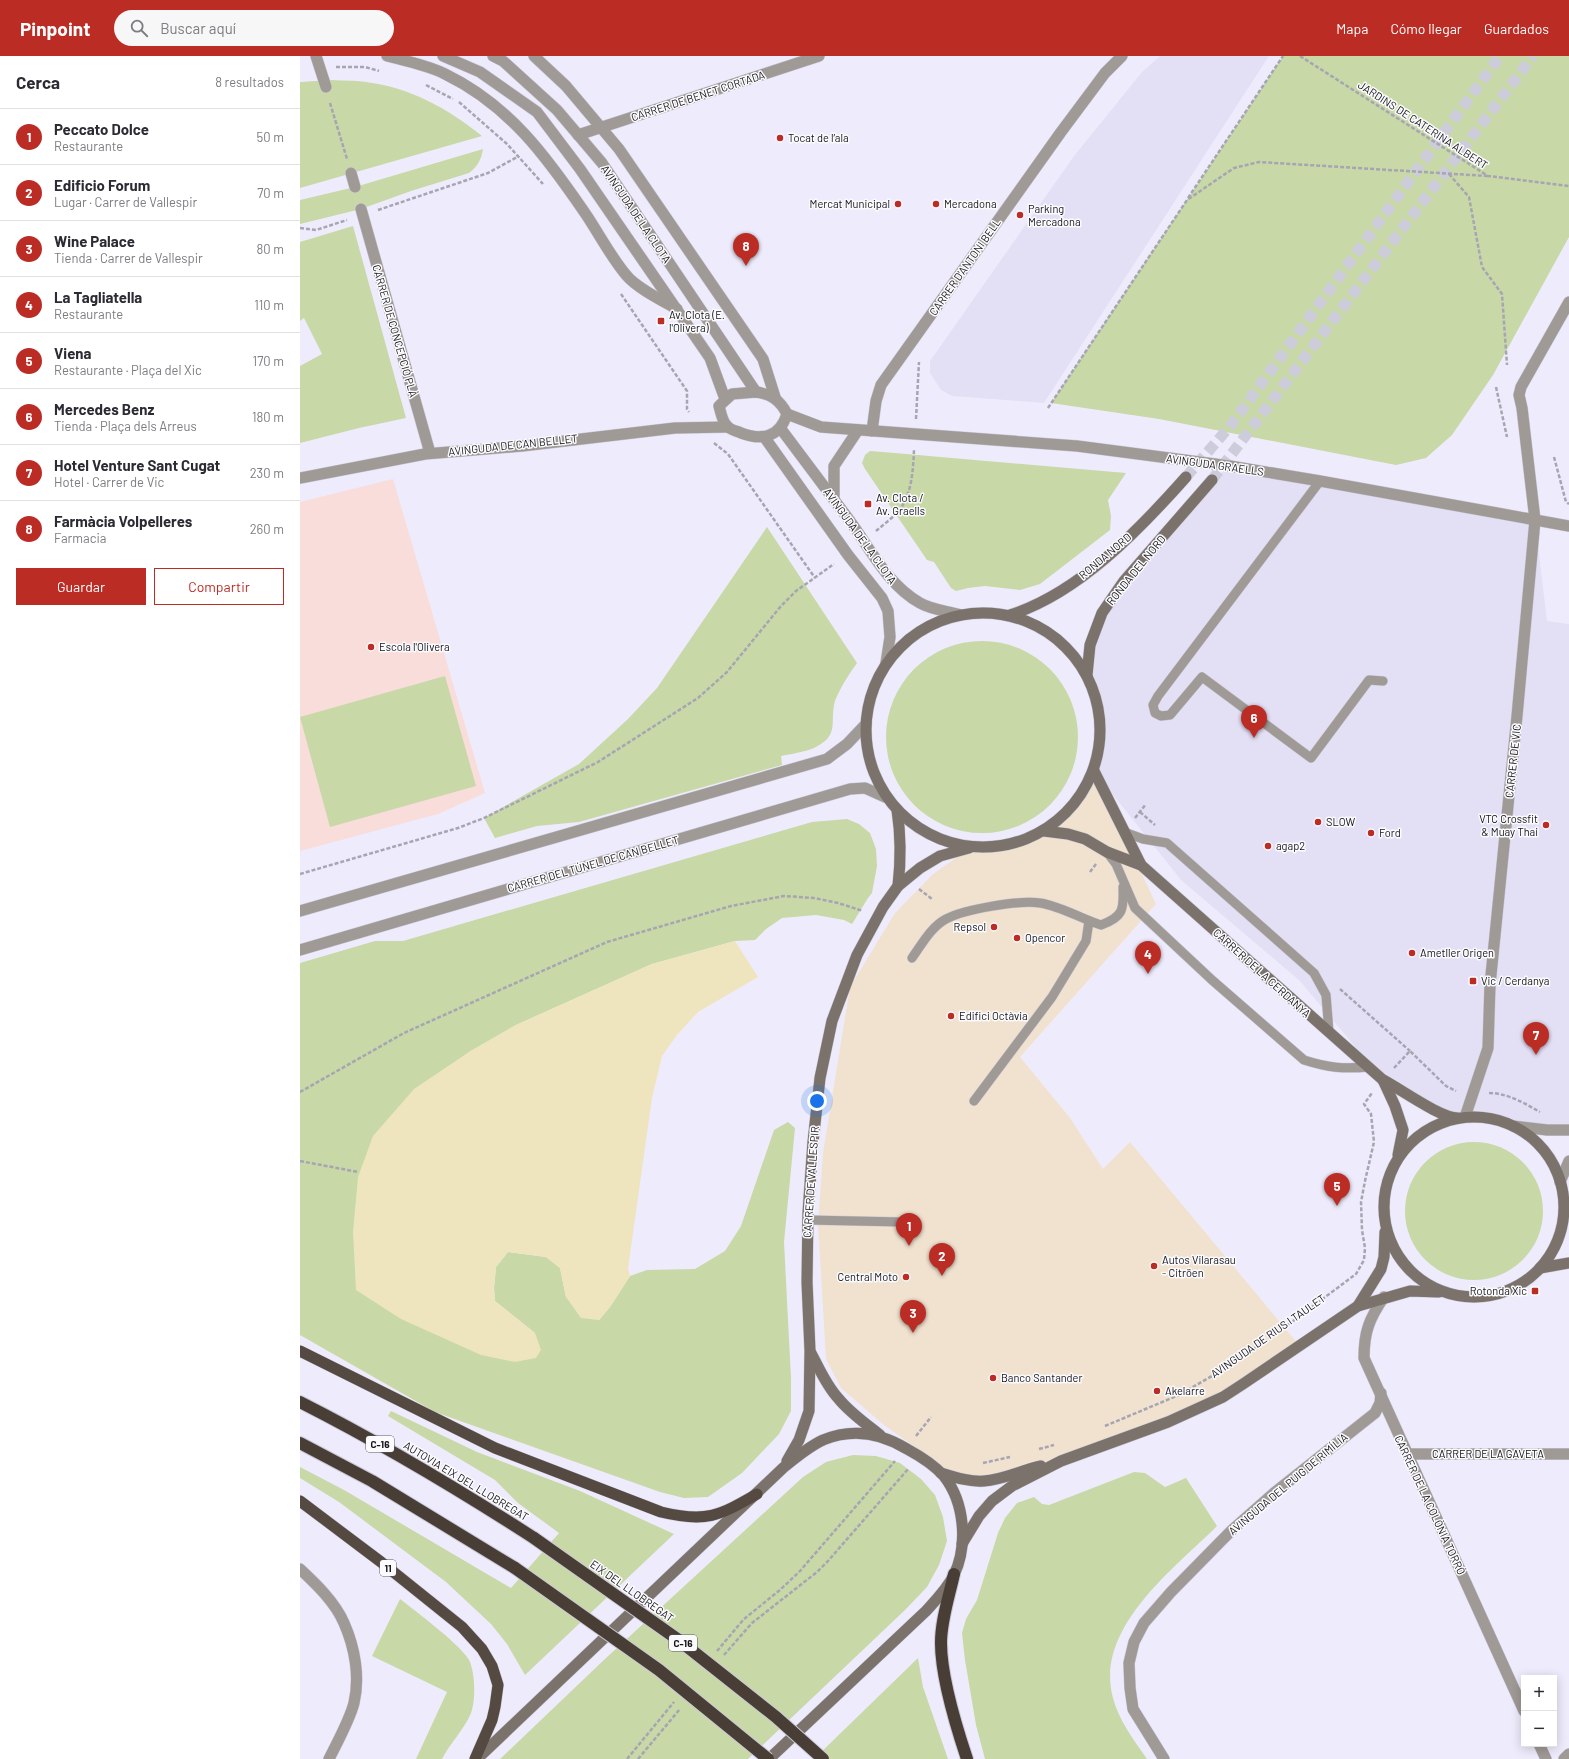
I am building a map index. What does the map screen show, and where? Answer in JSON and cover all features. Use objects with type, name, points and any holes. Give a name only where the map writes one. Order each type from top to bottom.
[{"type":"highway","points":[[300,1351],[495,1448],[661,1512],[680,1517],[693,1518],[713,1516],[731,1509],[757,1494]]},
{"type":"highway","name":"AUTOVIA EIX DEL LLOBREGAT","points":[[300,1402],[366,1436],[441,1479],[534,1538]]},
{"type":"highway","points":[[300,1443],[372,1481],[433,1516],[515,1568],[659,1670],[768,1759]]},
{"type":"highway","name":"11","points":[[300,1501],[381,1562],[462,1627],[482,1649],[492,1666],[498,1684],[492,1720],[476,1759]]},
{"type":"highway","name":"EIX DEL LLOBREGAT","points":[[534,1538],[680,1641],[776,1718],[823,1759]]},
{"type":"highway","points":[[954,1574],[941,1643],[946,1682],[959,1735],[967,1759]]},
{"type":"main road","name":"RONDA NORD","points":[[1010,615],[1031,608],[1061,592],[1139,528],[1186,477]]},
{"type":"main road","name":"RONDA DEL NORD","points":[[1087,675],[1090,645],[1102,613],[1124,581],[1212,480]]},
{"type":"main road","points":[[988,612],[1010,615],[1033,623],[1054,635],[1072,652],[1087,675],[1097,700],[1101,722],[1100,744],[1094,771],[1084,790],[1073,806],[1060,819],[1044,831],[1014,844],[992,847],[971,847],[950,843],[930,835],[911,823],[885,797],[871,762],[866,739],[868,709],[874,687],[886,663],[900,647],[919,631],[941,620],[961,615],[988,612]]},
{"type":"main road","name":"CARRER DE LA CERDANYA","points":[[1094,771],[1141,865]]},
{"type":"main road","name":"CARRER DE VALLESPIR","points":[[897,810],[900,829],[901,856],[898,886]]},
{"type":"main road","name":"CARRER DE LA CERDANYA","points":[[1044,831],[1068,834],[1085,839],[1107,852],[1141,865],[1383,1080],[1400,1088],[1433,1110],[1452,1118],[1462,1118]]},
{"type":"main road","name":"CARRER DE VALLESPIR","points":[[783,1468],[796,1446],[808,1411],[810,1351],[807,1282],[808,1220],[813,1142],[820,1078],[832,1021],[857,955],[883,907],[898,886],[920,868],[940,856],[971,847]]},
{"type":"main road","name":"CARRER DE LA CERDANYA","points":[[1383,1080],[1395,1106],[1403,1130],[1402,1142],[1397,1159]]},
{"type":"main road","points":[[768,1759],[940,1597],[954,1574],[962,1544],[979,1516],[992,1501],[1012,1486],[1062,1461],[1168,1422],[1217,1399],[1243,1384],[1358,1306],[1410,1291],[1473,1297],[1492,1295],[1513,1288],[1527,1280],[1540,1268],[1552,1252],[1560,1236],[1566,1205],[1560,1182],[1549,1158],[1533,1139],[1513,1126],[1486,1117],[1462,1118],[1442,1123],[1422,1134],[1412,1142],[1397,1159],[1390,1171],[1386,1183],[1383,1211],[1385,1226],[1384,1257],[1381,1269],[1358,1306]]},
{"type":"main road","points":[[1385,1226],[1398,1256],[1407,1267],[1424,1282],[1443,1293]]},
{"type":"main road","points":[[1540,1268],[1569,1263]]},
{"type":"main road","name":"CARRER DE VALLESPIR","points":[[810,1351],[824,1379],[837,1398],[852,1413],[882,1436]]},
{"type":"main road","points":[[476,1759],[783,1468],[802,1453],[823,1440],[842,1435],[867,1433],[882,1436],[920,1456],[941,1473],[952,1490],[960,1513],[962,1544]]},
{"type":"main road","points":[[941,1473],[982,1482],[996,1480],[1021,1471],[1062,1461]]},
{"type":"street","name":"AVINGUDA DE LA CLOTA","points":[[387,56],[444,73],[479,93],[507,114],[538,150],[585,212],[627,277],[655,297],[677,309]]},
{"type":"street","name":"AVINGUDA DE LA CLOTA","points":[[443,56],[480,72],[536,112],[580,169],[710,358],[725,399]]},
{"type":"street","name":"AVINGUDA DE LA CLOTA","points":[[493,56],[503,61],[557,110],[602,163],[756,392]]},
{"type":"street","name":"AVINGUDA DE LA CLOTA","points":[[534,56],[566,86],[619,150],[764,359],[775,397]]},
{"type":"street","name":"CARRER DE BENET CORTADA","points":[[578,135],[819,56]]},
{"type":"street","name":"CARRER D'ANTONI BELL","points":[[872,431],[876,401],[881,385],[1061,132],[1105,73],[1122,56]]},
{"type":"street","points":[[318,61],[326,87]]},
{"type":"street","points":[[351,173],[355,188]]},
{"type":"street","name":"CARRER DE CONCEPCIÓ PLÀ","points":[[362,212],[430,454]]},
{"type":"street","name":"CARRER DE VIC","points":[[1462,1118],[1473,1094],[1488,1048],[1490,985],[1517,716],[1534,520],[1522,408],[1519,396],[1521,387],[1569,302]]},
{"type":"street","points":[[756,392],[766,393],[775,397],[783,405],[787,414],[781,429],[765,438],[747,435],[728,427],[722,418],[719,406],[732,394],[756,392]]},
{"type":"street","name":"AVINGUDA GRAELLS","points":[[787,414],[821,427],[1077,446],[1236,467],[1569,526]]},
{"type":"street","name":"AVINGUDA DE CAN BELLET","points":[[301,476],[430,454],[522,446],[696,426],[728,427]]},
{"type":"street","name":"AVINGUDA DE LA CLOTA","points":[[781,429],[834,500],[881,567],[899,588],[920,603],[961,615]]},
{"type":"street","points":[[834,500],[834,466],[858,430]]},
{"type":"street","name":"AVINGUDA DE LA CLOTA","points":[[765,438],[825,520],[848,555],[882,598],[888,611],[890,637],[886,663]]},
{"type":"street","points":[[300,911],[827,759],[847,744],[866,724]]},
{"type":"street","name":"CARRER DEL TÚNEL DE CAN BELLET","points":[[300,950],[850,789],[865,788],[885,797]]},
{"type":"street","points":[[1513,1126],[1547,1130],[1569,1130]]},
{"type":"street","points":[[1560,1182],[1569,1161]]},
{"type":"street","name":"CARRER DE LA COLÒNIA TORRÓ","points":[[1384,1298],[1370,1318],[1364,1341],[1364,1358],[1521,1704]]},
{"type":"street","name":"AVINGUDA DEL PUIG DE RIMÍLIA","points":[[1164,1759],[1133,1709],[1129,1664],[1134,1642],[1144,1623],[1171,1592],[1231,1531],[1307,1465],[1375,1412],[1380,1403],[1381,1393]]},
{"type":"street","name":"CARRER DE LA GAVETA","points":[[1407,1454],[1569,1454]]},
{"type":"street","points":[[300,1569],[327,1596],[344,1622],[353,1653],[358,1681],[354,1705],[330,1759]]},
{"type":"street","points":[[1540,1747],[1546,1759]]},
{"type":"street","points":[[1564,1759],[1569,1754]]},
{"type":"lane","points":[[1320,481],[1158,696],[1153,705],[1154,713],[1161,716],[1170,715],[1202,677],[1311,758],[1369,680],[1383,681]]},
{"type":"lane","points":[[1124,832],[1143,839],[1167,843],[1314,973],[1326,995],[1329,1032]]},
{"type":"lane","points":[[1107,852],[1116,864],[1134,908],[1212,980],[1304,1060],[1340,1069],[1369,1067]]},
{"type":"lane","points":[[912,958],[930,933],[946,919],[982,908],[1001,905],[1039,903],[1058,908],[1089,922],[1101,925],[1115,920],[1124,906],[1123,882]]},
{"type":"lane","points":[[974,1101],[1052,997],[1086,941],[1089,922]]},
{"type":"lane","points":[[808,1220],[902,1222]]},
{"type":"path","points":[[1048,408],[1283,56]]},
{"type":"path","name":"JARDINS DE CATERINA ALBERT","points":[[1300,56],[1488,176],[1569,186]]},
{"type":"path","points":[[318,61],[365,67],[387,73]]},
{"type":"path","points":[[422,83],[459,102],[507,144],[546,188]]},
{"type":"path","points":[[326,87],[351,173]]},
{"type":"path","points":[[300,228],[316,230],[362,212],[488,173],[518,157],[538,150]]},
{"type":"path","points":[[1186,200],[1234,168],[1259,162],[1488,176]]},
{"type":"path","points":[[1449,174],[1469,197],[1482,267],[1502,294],[1507,365]]},
{"type":"path","points":[[300,874],[458,828],[484,818],[598,762],[698,698],[727,672],[780,606],[796,591],[815,578],[728,454],[702,434],[696,426],[687,409],[687,391],[618,290]]},
{"type":"path","points":[[878,529],[897,512],[906,501],[912,474],[919,358]]},
{"type":"path","points":[[1554,457],[1566,502],[1569,504]]},
{"type":"path","points":[[1140,812],[1146,804]]},
{"type":"path","points":[[300,1092],[404,1033],[607,942],[732,906],[784,896],[814,898],[838,903],[864,912]]},
{"type":"path","points":[[1383,1080],[1410,1051],[1446,1086],[1454,1090],[1473,1094],[1494,1093],[1507,1096],[1538,1111]]},
{"type":"path","name":"AVINGUDA DE RIUS I TAULET","points":[[1100,1428],[1179,1395],[1224,1369],[1277,1333],[1356,1274],[1364,1260],[1365,1248],[1362,1230],[1361,1202],[1364,1181],[1374,1142],[1371,1114],[1364,1104],[1383,1080]]},
{"type":"path","points":[[300,1161],[358,1172]]},
{"type":"path","points":[[713,1655],[744,1620],[800,1571],[931,1417]]},
{"type":"path","points":[[1034,1450],[1056,1444]]},
{"type":"path","points":[[719,1661],[752,1623],[817,1572],[828,1561],[920,1456]]},
{"type":"path","points":[[976,1463],[984,1463],[1012,1456]]},
{"type":"path","points":[[627,1759],[678,1698]]},
{"type":"path","points":[[638,1759],[684,1704]]},
{"type":"shaded area","points":[[1160,56],[1269,56],[1044,403],[952,396],[941,390],[930,373],[930,361],[1074,156],[1142,72]]},
{"type":"shaded area","points":[[1230,466],[1535,520],[1547,621],[1569,624],[1569,1130],[1531,1128],[1452,1118],[1383,1080],[1300,981],[1181,880],[1094,771],[1100,744],[1101,722],[1097,700],[1087,675],[1102,613],[1212,480]]},
{"type":"shaded area","name":"Escola l'Olivera","points":[[393,479],[485,793],[438,814],[300,851],[300,502]]},
{"type":"shaded area","points":[[1094,771],[1156,904],[1020,1057],[1070,1118],[1103,1169],[1130,1142],[1299,1345],[1243,1384],[1061,1461],[996,1480],[959,1478],[884,1425],[841,1388],[826,1359],[818,1224],[823,1153],[850,987],[895,913],[932,875],[971,847],[992,847],[1015,844],[1044,831]]},
{"type":"green space","points":[[1283,56],[1569,56],[1569,237],[1493,375],[1452,435],[1426,458],[1396,465],[1159,419],[1051,403]]},
{"type":"green space","points":[[332,80],[358,81],[382,85],[413,94],[442,108],[482,136],[300,188],[300,82]]},
{"type":"green space","points":[[483,149],[479,162],[469,173],[411,191],[361,209],[300,224],[300,200],[355,187]]},
{"type":"green space","points":[[353,226],[406,418],[300,443],[300,366],[322,354],[304,318],[300,321],[300,242]]},
{"type":"green space","points":[[870,451],[1126,473],[1108,500],[1111,516],[1110,530],[1040,584],[1020,590],[985,586],[956,591],[951,588],[934,562],[927,560],[865,469],[862,463],[865,455]]},
{"type":"green space","points":[[767,527],[857,663],[839,691],[835,701],[832,728],[828,738],[814,748],[781,756],[782,765],[579,822],[537,826],[495,838],[484,818],[579,764],[628,719],[657,688]]},
{"type":"green space","points":[[973,641],[991,641],[1019,648],[1035,657],[1050,669],[1062,684],[1071,700],[1078,728],[1078,746],[1071,774],[1062,790],[1050,805],[1035,817],[1019,826],[991,833],[973,833],[954,829],[937,822],[921,811],[908,798],[897,782],[890,765],[886,746],[886,728],[890,709],[897,692],[908,676],[921,663],[937,652],[954,645]]},
{"type":"green space","points":[[445,676],[476,786],[330,827],[300,717]]},
{"type":"green space","points":[[847,819],[859,824],[870,833],[876,849],[877,866],[872,893],[852,924],[844,920],[816,915],[782,918],[766,929],[755,940],[735,941],[652,964],[516,1025],[469,1052],[353,1232],[535,1333],[495,1301],[494,1288],[496,1267],[508,1252],[546,1257],[560,1268],[566,1297],[599,1320],[610,1307],[630,1276],[647,1270],[695,1269],[725,1251],[741,1226],[774,1130],[788,1122],[795,1128],[784,1242],[791,1378],[791,1411],[779,1434],[742,1473],[708,1497],[684,1498],[660,1492],[435,1412],[300,1335],[300,963],[375,941],[403,941],[812,822]]},
{"type":"green space","points":[[1474,1142],[1494,1145],[1506,1150],[1523,1162],[1535,1179],[1540,1191],[1543,1211],[1540,1231],[1535,1243],[1523,1260],[1506,1272],[1494,1277],[1474,1280],[1454,1277],[1442,1272],[1425,1260],[1413,1243],[1408,1231],[1405,1211],[1408,1191],[1413,1179],[1425,1162],[1442,1150],[1454,1145]]},
{"type":"green space","points":[[391,1411],[477,1452],[580,1491],[674,1534],[525,1675],[507,1644],[491,1624],[446,1582],[339,1502],[300,1478],[300,1467],[344,1490],[511,1588],[559,1533],[518,1503],[495,1480],[388,1416]]},
{"type":"green space","points":[[853,1455],[876,1456],[900,1463],[921,1479],[935,1495],[943,1517],[947,1541],[939,1565],[927,1587],[905,1610],[748,1759],[500,1759],[606,1658],[803,1477],[826,1462]]},
{"type":"green space","points":[[1134,1472],[1145,1473],[1165,1487],[1186,1478],[1217,1526],[1160,1581],[1142,1602],[1126,1624],[1115,1648],[1110,1672],[1113,1698],[1119,1715],[1147,1759],[985,1759],[976,1725],[962,1633],[966,1619],[977,1600],[998,1533],[1005,1518],[1017,1503],[1034,1497],[1042,1504],[1049,1505]]},
{"type":"green space","points":[[400,1599],[459,1648],[466,1656],[472,1667],[474,1680],[473,1708],[465,1725],[442,1759],[416,1759],[447,1692],[372,1656]]},
{"type":"green space","points":[[918,1658],[923,1687],[948,1759],[814,1759]]},
{"type":"sand","points":[[735,941],[758,977],[698,1012],[677,1035],[662,1056],[652,1098],[628,1269],[630,1276],[610,1307],[599,1320],[581,1318],[566,1297],[560,1268],[546,1257],[508,1252],[496,1267],[494,1288],[495,1301],[535,1333],[541,1350],[536,1358],[515,1362],[481,1355],[401,1319],[356,1290],[353,1232],[358,1177],[373,1136],[414,1089],[469,1052],[516,1025],[652,964]]},
{"type":"tunnel","points":[[1186,477],[1231,425],[1500,56]]},
{"type":"tunnel","points":[[1212,480],[1533,56]]},
{"type":"place","name":"Tocat de l’ala","points":[[780,138]]},
{"type":"place","name":"Mercat Municipal","points":[[898,204]]},
{"type":"place","name":"Mercadona","points":[[936,204]]},
{"type":"place","name":"Parking Mercadona","points":[[1020,215]]},
{"type":"place","name":"Farmàcia Volpelleres","points":[[746,266]]},
{"type":"place","name":"Av. Clota (E. l'Olivera)","points":[[661,321]]},
{"type":"place","name":"Av. Clota / Av. Graells","points":[[868,504]]},
{"type":"place","name":"Escola l'Olivera","points":[[371,647]]},
{"type":"place","name":"Mercedes Benz","points":[[1254,738]]},
{"type":"place","name":"SLOW","points":[[1318,822]]},
{"type":"place","name":"VTC Crossfit & Muay Thai","points":[[1546,825]]},
{"type":"place","name":"Ford","points":[[1371,833]]},
{"type":"place","name":"agap2","points":[[1268,846]]},
{"type":"place","name":"Repsol","points":[[994,927]]},
{"type":"place","name":"Opencor","points":[[1017,938]]},
{"type":"place","name":"Ametller Origen","points":[[1412,953]]},
{"type":"place","name":"La Tagliatella","points":[[1148,974]]},
{"type":"place","name":"Vic / Cerdanya","points":[[1473,981]]},
{"type":"place","name":"Edifici Octàvia","points":[[951,1016]]},
{"type":"place","name":"Hotel Venture Sant Cugat","points":[[1536,1055]]},
{"type":"place","name":"Viena","points":[[1337,1206]]},
{"type":"place","name":"Peccato Dolce","points":[[909,1246]]},
{"type":"place","name":"Autos Vilarasau - Citröen","points":[[1154,1266]]},
{"type":"place","name":"Edificio Forum","points":[[942,1276]]},
{"type":"place","name":"Central Moto","points":[[906,1277]]},
{"type":"place","name":"Rotonda Xic","points":[[1535,1291]]},
{"type":"place","name":"Wine Palace","points":[[913,1333]]},
{"type":"place","name":"Banco Santander","points":[[993,1378]]},
{"type":"place","name":"Akelarre","points":[[1157,1391]]}]
